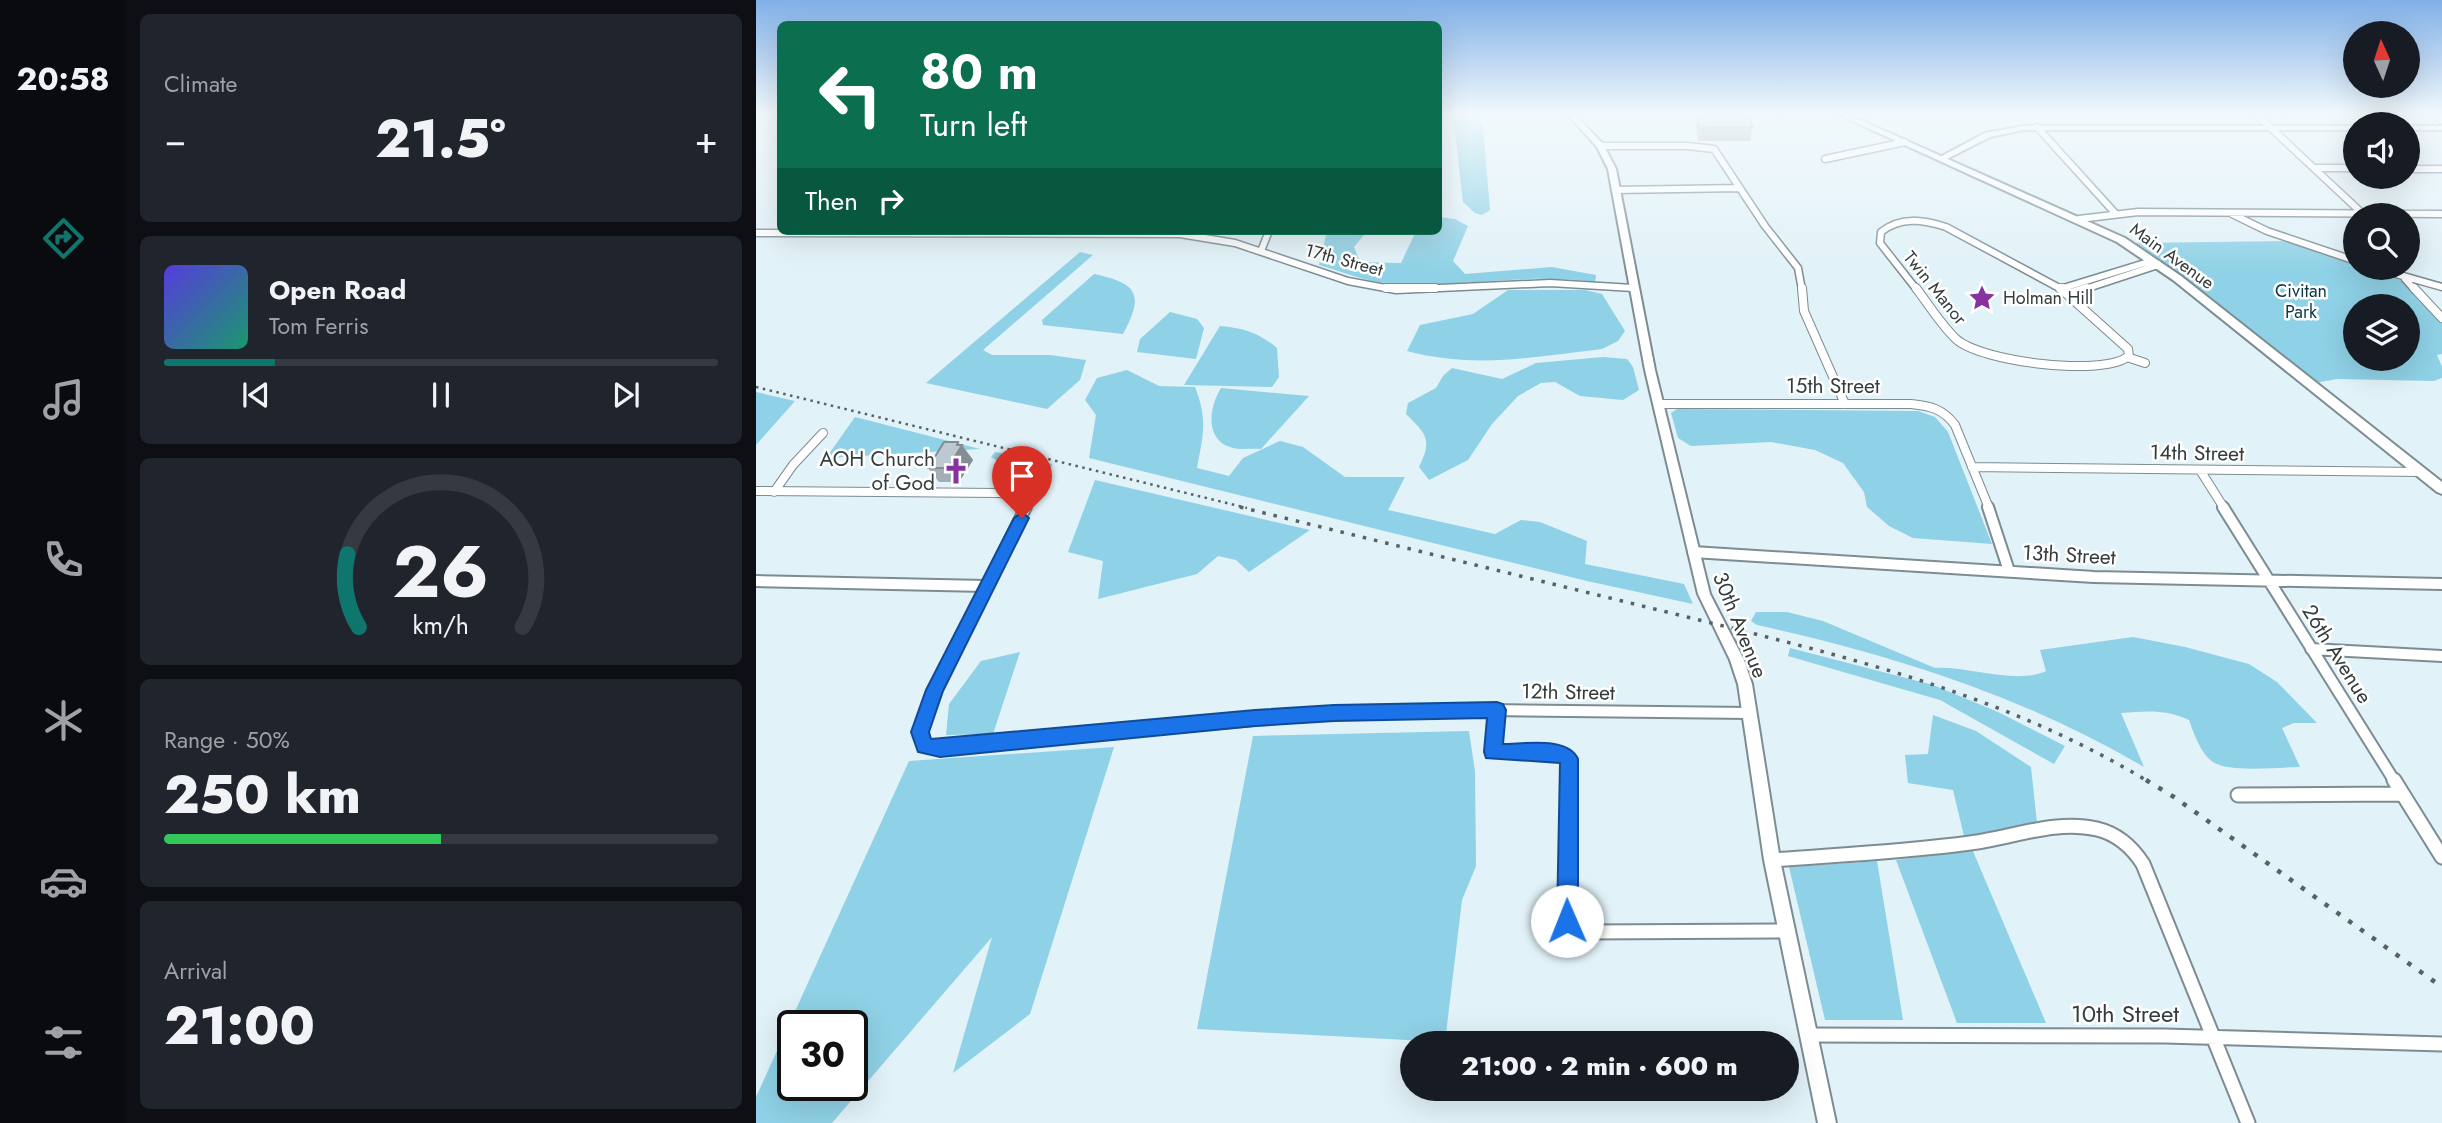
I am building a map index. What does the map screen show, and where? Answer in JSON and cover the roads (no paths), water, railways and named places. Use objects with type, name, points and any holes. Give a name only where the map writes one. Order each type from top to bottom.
[{"type":"main road","name":"Main Avenue","points":[[1963,167],[2079,219],[2121,240],[2158,264],[2442,489]]},
{"type":"street","name":"30th Avenue","points":[[1611,167],[1633,288],[1693,552],[1708,605],[1737,660],[1750,713],[1772,860],[1827,1123]]},
{"type":"street","points":[[1727,167],[1765,226],[1798,268],[1804,311],[1816,345],[1845,404]]},
{"type":"street","points":[[2074,167],[2115,213]]},
{"type":"street","points":[[2315,168],[2343,168]]},
{"type":"street","points":[[2315,168],[2352,203]]},
{"type":"street","points":[[2420,169],[2442,169]]},
{"type":"street","points":[[1616,190],[1740,188]]},
{"type":"street","points":[[2079,219],[2115,213],[2343,214]]},
{"type":"street","points":[[2231,213],[2267,231],[2343,257]]},
{"type":"street","points":[[2420,214],[2442,214]]},
{"type":"street","name":"Twin Manor","points":[[1908,220],[1927,221],[1946,227],[2068,294],[2129,349],[2123,361],[2017,363],[1993,359],[1971,350],[1957,340],[1887,254],[1880,243],[1881,232],[1891,224],[1908,220]]},
{"type":"street","name":"17th Street","points":[[756,233],[777,233]]},
{"type":"street","name":"17th Street","points":[[1194,235],[1261,251],[1348,281],[1396,290],[1550,283],[1633,288]]},
{"type":"street","points":[[1261,251],[1267,235]]},
{"type":"street","points":[[2060,289],[2145,263],[2158,264]]},
{"type":"street","points":[[2068,294],[2155,268],[2158,264]]},
{"type":"street","points":[[2406,280],[2442,318]]},
{"type":"street","points":[[2417,280],[2442,287]]},
{"type":"street","points":[[2127,357],[2145,363]]},
{"type":"street","name":"15th Street","points":[[1658,404],[1911,404],[1936,408],[1947,415],[1956,429],[2009,571]]},
{"type":"street","points":[[774,492],[793,465],[823,433]]},
{"type":"street","name":"14th Street","points":[[1972,467],[2421,472]]},
{"type":"street","name":"26th Avenue","points":[[2200,470],[2442,858]]},
{"type":"street","points":[[756,491],[1024,496],[1029,502],[986,586],[756,581]]},
{"type":"street","name":"13th Street","points":[[1693,552],[2094,577],[2442,584]]},
{"type":"street","name":"12th Street","points":[[986,586],[935,690],[920,732],[924,747],[940,748],[1334,713],[1497,710],[1750,713]]},
{"type":"street","points":[[2311,649],[2442,656]]},
{"type":"street","points":[[1497,710],[1493,752],[1559,753],[1569,759],[1566,912],[1567,921],[1573,927],[1586,932],[1787,931]]},
{"type":"street","points":[[2238,795],[2401,794]]},
{"type":"street","points":[[1772,860],[1905,851],[1988,841],[2066,827],[2099,829],[2115,835],[2132,847],[2143,864],[2248,1123]]},
{"type":"street","name":"10th Street","points":[[1808,1035],[2214,1038],[2442,1044]]},
{"type":"railway","points":[[756,387],[1247,508]]},
{"type":"railway","points":[[1240,507],[1854,660],[1975,699],[2034,723],[2092,750],[2149,782]]},
{"type":"railway","points":[[2146,780],[2174,797],[2442,987]]},
{"type":"place","name":"Holman Hill","points":[[1982,298]]},
{"type":"place","name":"AOH Church of God","points":[[956,471]]},
{"type":"park label","name":"Civitan Park","points":[[2301,301]]}]
